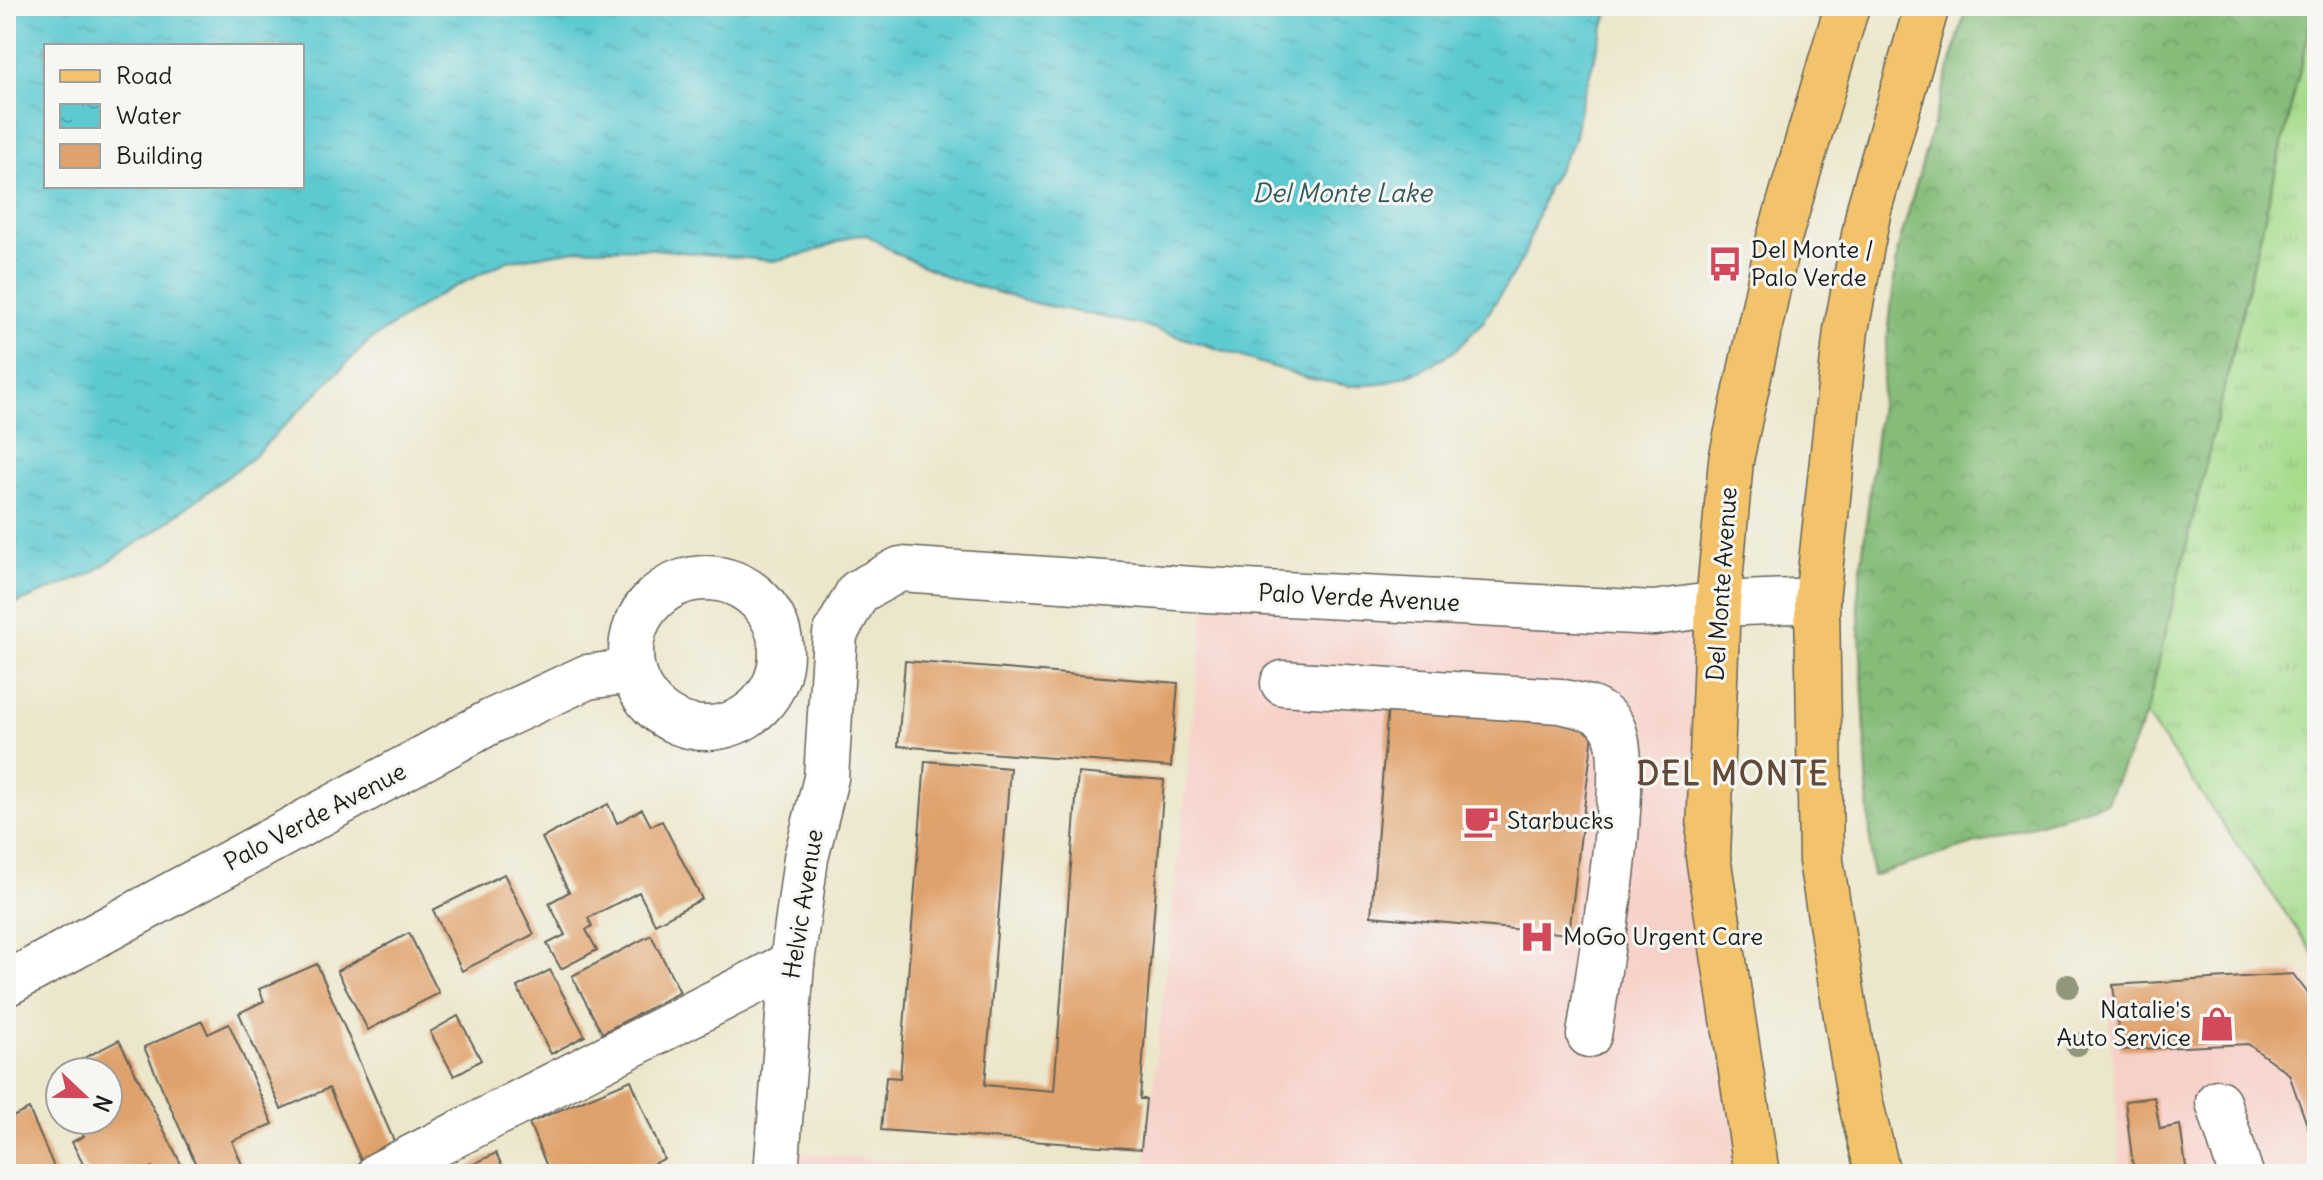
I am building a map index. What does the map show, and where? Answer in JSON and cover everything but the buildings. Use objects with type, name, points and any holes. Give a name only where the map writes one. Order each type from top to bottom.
[{"type":"main road","name":"Del Monte Avenue","points":[[1757,1174],[1708,857],[1718,604],[1731,460],[1778,242],[1847,6]]},
{"type":"main road","points":[[1878,1174],[1859,1096],[1821,861],[1817,600],[1848,315],[1869,209],[1927,6]]},
{"type":"street","name":"Palo Verde Avenue","points":[[835,634],[858,592],[900,569],[1207,590],[1654,613],[1718,604],[1817,600]]},
{"type":"street","points":[[695,578],[720,578],[742,586],[762,602],[780,635],[782,667],[770,694],[753,712],[732,724],[707,729],[681,725],[659,713],[642,695],[632,671],[631,646],[636,622],[651,601],[671,585],[695,578]]},
{"type":"street","points":[[780,635],[835,634]]},
{"type":"street","name":"Helvic Avenue","points":[[776,1174],[792,963],[806,858],[826,778],[835,634]]},
{"type":"street","name":"Palo Verde Avenue","points":[[6,984],[492,721],[587,677],[632,671]]},
{"type":"street","points":[[1283,683],[1560,701],[1596,709],[1612,725],[1621,745],[1620,791],[1589,1035]]},
{"type":"street","points":[[379,1174],[792,963]]},
{"type":"street","points":[[2218,1102],[2241,1174]]},
{"type":"shaded area","points":[[1207,590],[1718,604],[1708,857],[1757,1174],[1144,1174]]},
{"type":"shaded area","points":[[2298,970],[2317,993],[2317,1174],[2121,1174],[2108,992]]},
{"type":"shaded area","points":[[777,1150],[1034,1174],[776,1174]]},
{"type":"green space","points":[[1967,6],[2315,6],[2146,715],[2107,802],[1872,876],[1858,594],[1898,248]]},
{"type":"green space","points":[[2317,6],[2317,958],[2146,715]]},
{"type":"water","name":"Del Monte Lake","points":[[6,6],[1610,6],[1580,106],[1574,141],[1547,188],[1523,258],[1483,322],[1456,350],[1422,370],[1382,384],[1349,386],[1307,378],[1146,326],[1034,303],[952,279],[895,253],[867,235],[853,236],[809,253],[773,261],[644,248],[582,249],[507,261],[440,294],[369,341],[252,458],[154,532],[90,574],[17,603],[6,621]]},
{"type":"place","name":"Del Monte / Palo Verde","points":[[1725,264]]},
{"type":"place","name":"Starbucks","points":[[1481,821]]},
{"type":"place","name":"MoGo Urgent Care","points":[[1537,937]]},
{"type":"place","name":"Natalie's Auto Service","points":[[2217,1024]]},
{"type":"district","name":"DEL MONTE","points":[[1733,774]]}]
